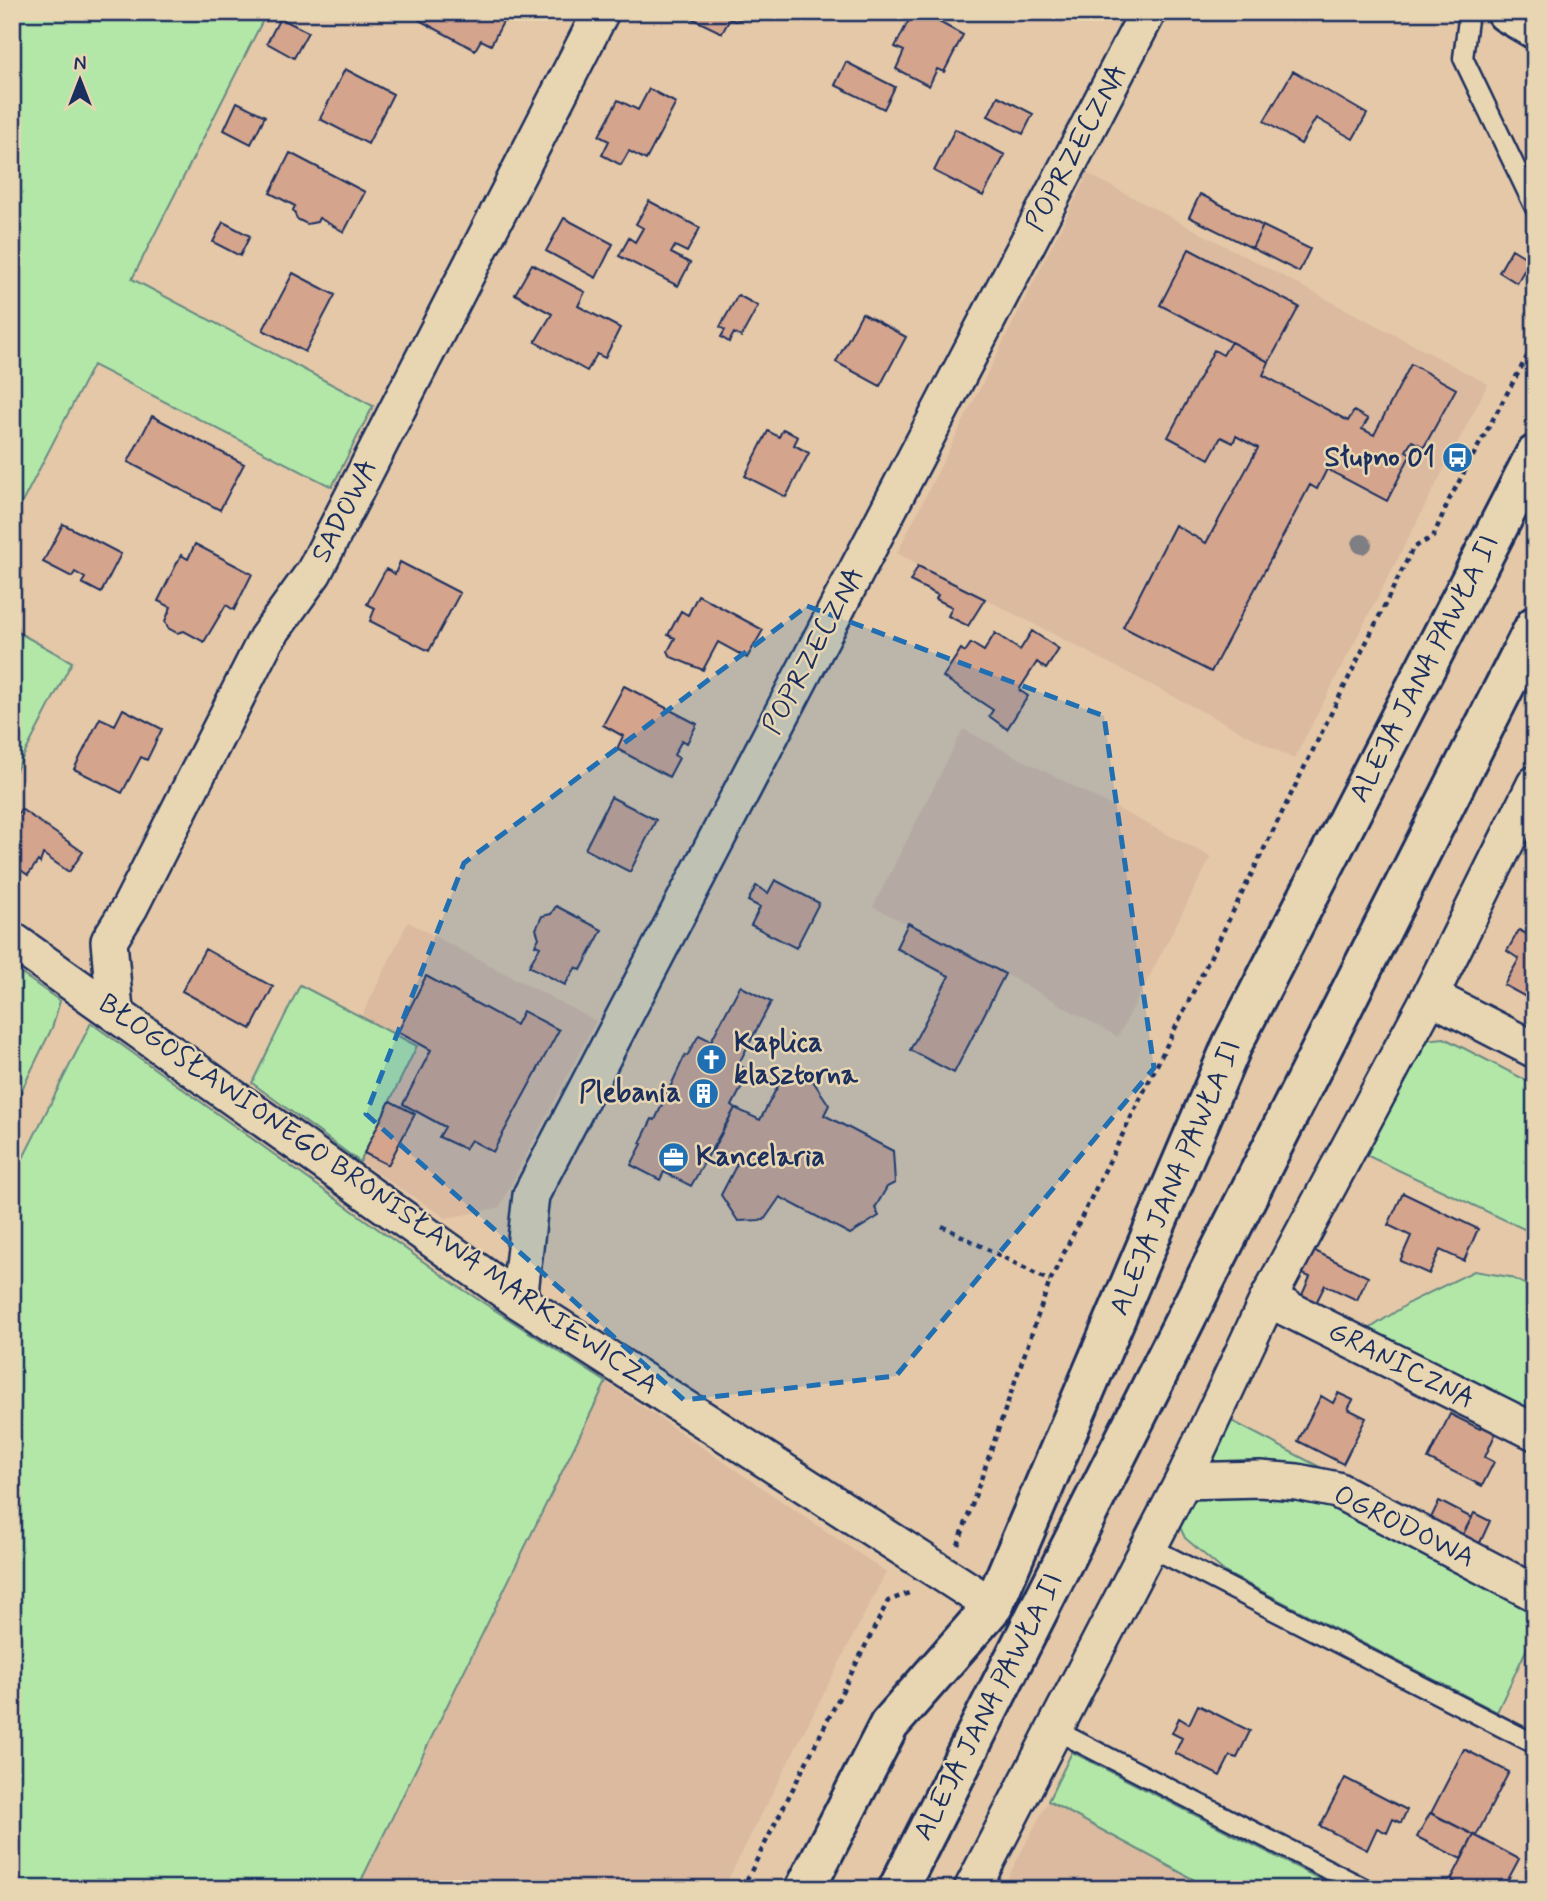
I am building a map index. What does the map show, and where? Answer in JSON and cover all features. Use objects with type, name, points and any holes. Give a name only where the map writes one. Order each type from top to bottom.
[{"type":"main road","points":[[1506,12],[1535,29]]},
{"type":"main road","name":"ALEJA JANA PAWŁA II","points":[[805,1889],[889,1726],[993,1606],[1233,1042],[1535,455]]},
{"type":"main road","name":"ALEJA JANA PAWŁA II","points":[[898,1889],[1535,626]]},
{"type":"street","name":"SADOWA","points":[[115,1011],[109,941],[130,907],[267,639],[314,572],[601,12]]},
{"type":"street","name":"POPRZECZNA","points":[[519,1301],[531,1195],[1147,12]]},
{"type":"street","points":[[972,1889],[1183,1481],[1268,1299],[1430,996],[1535,784]]},
{"type":"street","name":"BŁOGOSŁAWIONEGO BRONISŁAWA MARKIEWICZA","points":[[12,940],[519,1301],[993,1606]]},
{"type":"street","points":[[1430,996],[1535,1049]]},
{"type":"street","name":"GRANICZNA","points":[[1268,1299],[1535,1432]]},
{"type":"street","name":"OGRODOWA","points":[[1183,1481],[1260,1479],[1297,1482],[1337,1490],[1535,1593]]},
{"type":"lane","points":[[1469,12],[1463,58],[1535,208]]},
{"type":"lane","points":[[1148,1546],[1535,1744]]},
{"type":"lane","points":[[1055,1731],[1366,1889]]},
{"type":"path","points":[[742,1889],[888,1601],[946,1578],[1050,1281],[1413,548],[1433,537],[1449,500],[1535,342]]},
{"type":"path","points":[[942,1226],[1050,1281]]},
{"type":"highlighted area","points":[[807,606],[1104,716],[1154,1068],[896,1376],[684,1400],[366,1114],[464,863]]},
{"type":"shaded area","points":[[1088,174],[1488,384],[1294,759],[897,553]]},
{"type":"shaded area","points":[[963,729],[1211,857],[1118,1037],[1005,974],[873,907]]},
{"type":"shaded area","points":[[408,922],[596,1021],[499,1208],[446,1218],[360,1162],[416,1047],[361,1018]]},
{"type":"shaded area","points":[[606,1382],[886,1572],[723,1889],[357,1889]]},
{"type":"shaded area","points":[[1048,1801],[1211,1889],[1002,1889]]},
{"type":"green space","points":[[12,12],[267,12],[132,279],[373,406],[332,487],[93,365],[12,522]]},
{"type":"green space","points":[[12,629],[72,662],[12,778]]},
{"type":"green space","points":[[12,967],[60,1001],[52,1028],[12,1110]]},
{"type":"green space","points":[[300,985],[417,1046],[360,1162],[252,1083]]},
{"type":"green space","points":[[91,1023],[456,1285],[606,1382],[357,1889],[12,1889],[12,1180]]},
{"type":"green space","points":[[1444,1038],[1535,1085],[1535,1234],[1364,1154],[1425,1040]]},
{"type":"green space","points":[[1474,1271],[1510,1277],[1535,1289],[1535,1420],[1363,1333],[1412,1301]]},
{"type":"green space","points":[[1228,1419],[1333,1474],[1223,1467],[1211,1462]]},
{"type":"green space","points":[[1193,1494],[1337,1498],[1535,1603],[1535,1631],[1497,1712],[1226,1573],[1185,1538],[1179,1525]]},
{"type":"green space","points":[[1072,1752],[1339,1889],[1211,1889],[1048,1801]]},
{"type":"building","points":[[423,12],[485,12],[503,22],[491,45],[481,40],[475,50],[419,20]]},
{"type":"building","points":[[689,12],[750,12],[747,18],[735,21],[730,19],[722,33],[687,16]]},
{"type":"building","points":[[913,12],[921,12],[963,35],[944,72],[937,69],[929,86],[896,69],[904,51],[895,47]]},
{"type":"building","points":[[280,18],[308,32],[294,58],[267,43]]},
{"type":"building","points":[[846,62],[895,87],[884,109],[835,85]]},
{"type":"building","points":[[345,69],[393,94],[368,144],[320,119]]},
{"type":"building","points":[[1293,71],[1367,114],[1353,139],[1316,118],[1301,144],[1264,121]]},
{"type":"building","points":[[649,89],[676,103],[646,160],[629,151],[621,165],[602,155],[609,141],[599,136],[618,100],[638,110]]},
{"type":"building","points":[[998,96],[1033,114],[1023,134],[988,116]]},
{"type":"building","points":[[237,102],[265,116],[251,144],[224,130]]},
{"type":"building","points":[[955,129],[1005,155],[983,196],[934,171]]},
{"type":"building","points":[[290,153],[365,192],[344,232],[319,218],[317,222],[307,224],[297,219],[293,210],[295,206],[270,193]]},
{"type":"building","points":[[1200,194],[1263,226],[1252,248],[1189,217]]},
{"type":"building","points":[[649,201],[700,228],[687,252],[675,246],[671,253],[690,263],[678,286],[619,256],[629,238],[635,242],[643,228],[636,224]]},
{"type":"building","points":[[564,218],[613,244],[596,278],[546,251]]},
{"type":"building","points":[[223,222],[250,236],[240,256],[213,242]]},
{"type":"building","points":[[1263,226],[1310,249],[1299,272],[1252,248]]},
{"type":"building","points":[[1189,249],[1299,307],[1269,362],[1160,305]]},
{"type":"building","points":[[1512,249],[1530,260],[1517,283],[1499,272]]},
{"type":"building","points":[[532,264],[585,292],[578,306],[620,328],[605,358],[597,354],[587,371],[535,342],[552,314],[515,294]]},
{"type":"building","points":[[293,273],[335,295],[305,352],[263,330]]},
{"type":"building","points":[[738,295],[758,306],[741,337],[734,333],[729,342],[721,337],[725,330],[720,327]]},
{"type":"building","points":[[862,313],[906,337],[880,386],[836,362]]},
{"type":"building","points":[[1231,342],[1269,362],[1263,375],[1348,421],[1354,411],[1368,419],[1362,429],[1374,435],[1411,364],[1456,389],[1424,447],[1412,441],[1406,451],[1411,454],[1387,501],[1327,469],[1317,489],[1310,485],[1211,672],[1123,627],[1175,525],[1206,543],[1258,448],[1236,436],[1233,443],[1221,437],[1209,459],[1168,437],[1214,350],[1223,355]]},
{"type":"building","points":[[152,416],[244,464],[220,510],[128,462]]},
{"type":"building","points":[[783,429],[798,437],[794,445],[809,453],[786,497],[745,476],[768,431],[779,437]]},
{"type":"building","points":[[63,524],[121,554],[101,593],[82,583],[85,578],[75,572],[72,577],[43,562]]},
{"type":"building","points":[[195,544],[252,574],[234,610],[226,605],[204,642],[184,631],[177,633],[168,628],[165,621],[171,607],[158,601],[181,555],[188,559]]},
{"type":"building","points":[[400,562],[460,593],[429,651],[370,621],[375,608],[367,604],[386,569],[395,574]]},
{"type":"building","points":[[918,566],[985,599],[968,626],[948,616],[952,607],[936,599],[938,595],[910,581]]},
{"type":"building","points":[[698,595],[763,630],[747,658],[718,642],[703,670],[671,657],[668,651],[675,638],[668,635],[681,611],[688,615]]},
{"type":"building","points":[[1032,631],[1059,649],[1046,669],[1037,662],[1019,690],[1028,696],[1007,729],[989,716],[993,710],[943,677],[961,649],[965,652],[971,643],[984,651],[995,633],[1020,650]]},
{"type":"building","points":[[624,686],[697,724],[687,743],[682,740],[674,755],[679,758],[669,777],[617,749],[623,736],[603,725]]},
{"type":"building","points":[[123,709],[162,729],[147,760],[141,757],[122,793],[74,769],[100,718],[115,725]]},
{"type":"building","points":[[611,797],[656,820],[630,872],[585,849]]},
{"type":"building","points":[[21,809],[83,852],[69,872],[43,854],[40,863],[38,861],[28,875],[12,864],[12,822]]},
{"type":"building","points":[[775,880],[819,903],[796,948],[751,925],[760,907],[748,901],[756,886],[768,893]]},
{"type":"building","points":[[556,906],[602,930],[581,970],[576,967],[565,985],[529,966],[540,947],[535,945],[539,938],[536,929],[542,916],[551,914]]},
{"type":"building","points":[[908,923],[1005,974],[954,1073],[910,1050],[949,976],[896,948]]},
{"type":"building","points":[[1519,930],[1532,937],[1535,934],[1535,1002],[1504,985],[1519,959],[1507,951]]},
{"type":"building","points":[[205,949],[273,987],[251,1029],[182,991]]},
{"type":"building","points":[[426,976],[516,1025],[523,1011],[559,1030],[493,1152],[471,1140],[465,1149],[439,1137],[445,1127],[403,1104],[431,1050],[398,1032]]},
{"type":"building","name":"Plebania","points":[[740,986],[771,1002],[738,1065],[750,1071],[732,1106],[735,1108],[691,1186],[664,1172],[660,1180],[631,1165],[642,1144],[640,1143],[652,1119],[655,1120],[685,1055],[687,1056],[699,1035],[711,1041]]},
{"type":"building","points":[[811,1078],[829,1105],[824,1115],[893,1151],[895,1183],[887,1187],[875,1208],[879,1216],[850,1234],[780,1197],[764,1220],[738,1221],[721,1195],[737,1164],[712,1152],[735,1108],[760,1120],[781,1080]]},
{"type":"building","points":[[390,1101],[415,1114],[388,1165],[364,1153]]},
{"type":"building","points":[[1403,1193],[1478,1229],[1464,1261],[1440,1250],[1429,1274],[1400,1261],[1411,1236],[1388,1225]]},
{"type":"building","points":[[1309,1248],[1368,1277],[1357,1300],[1325,1285],[1315,1305],[1301,1297],[1310,1277],[1298,1272]]},
{"type":"building","points":[[1338,1393],[1353,1400],[1348,1409],[1366,1418],[1343,1464],[1298,1441],[1321,1396],[1333,1403]]},
{"type":"building","points":[[1450,1414],[1480,1429],[1484,1420],[1498,1428],[1485,1457],[1494,1462],[1482,1486],[1428,1459]]},
{"type":"building","points":[[1439,1501],[1472,1518],[1462,1536],[1430,1520]]},
{"type":"building","points":[[1474,1513],[1490,1521],[1479,1545],[1462,1536]]},
{"type":"building","points":[[1198,1705],[1250,1731],[1237,1758],[1230,1756],[1220,1776],[1175,1753],[1182,1738],[1172,1733],[1179,1718],[1189,1724]]},
{"type":"building","points":[[1464,1749],[1509,1772],[1476,1836],[1431,1813]]},
{"type":"building","points":[[1345,1778],[1407,1810],[1401,1823],[1393,1819],[1387,1833],[1377,1828],[1367,1850],[1320,1826]]},
{"type":"building","points":[[1430,1813],[1474,1835],[1461,1859],[1417,1837]]},
{"type":"building","points":[[1474,1835],[1519,1859],[1503,1889],[1467,1889],[1451,1880]]},
{"type":"place","name":"Słupno 01","points":[[1458,458]]},
{"type":"place","name":"Kaplica klasztorna","points":[[711,1059]]},
{"type":"place","name":"Plebania","points":[[704,1093]]},
{"type":"place","name":"Kancelaria","points":[[673,1157]]}]
